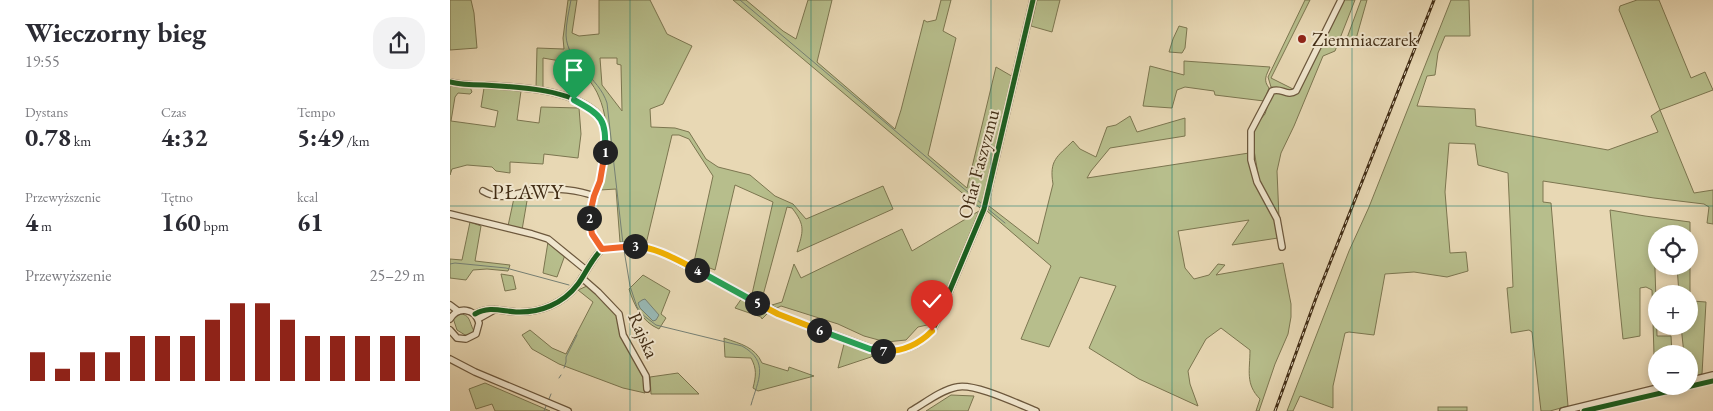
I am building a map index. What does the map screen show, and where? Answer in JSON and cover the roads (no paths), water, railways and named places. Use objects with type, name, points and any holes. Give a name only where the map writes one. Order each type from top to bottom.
[{"type":"street","name":"Ofiar Faszyzmu","points":[[602,249],[643,247],[660,252],[778,314],[870,349],[892,352],[908,348],[924,339],[932,331],[937,321],[984,209],[1034,0]]},
{"type":"street","points":[[1282,247],[1277,219],[1259,187],[1253,171],[1250,145],[1251,131],[1272,91],[1275,90],[1289,94],[1296,91],[1340,0]]},
{"type":"street","points":[[450,82],[560,93],[595,112],[604,125],[605,144],[602,172],[589,214],[590,228],[602,249],[593,258],[571,293],[544,309],[528,312],[496,309],[476,316]]},
{"type":"street","points":[[483,191],[491,196],[500,198],[545,189],[594,196]]},
{"type":"street","points":[[450,214],[548,239],[586,270]]},
{"type":"street","name":"Rajska","points":[[582,278],[604,297],[619,314],[623,336],[646,376],[647,389]]},
{"type":"street","points":[[450,305],[458,311]]},
{"type":"street","points":[[450,319],[458,311],[467,310],[476,316],[479,327],[474,336],[466,339],[457,338],[450,342]]},
{"type":"street","points":[[450,330],[457,338]]},
{"type":"street","points":[[450,360],[568,411]]},
{"type":"street","points":[[1698,379],[1713,375]]},
{"type":"street","points":[[911,411],[954,388],[965,387],[980,390],[1036,411]]},
{"type":"street","points":[[1563,411],[1648,390]]},
{"type":"water","points":[[645,299],[659,315],[656,320],[653,321],[640,308],[638,303]]},
{"type":"waterway","points":[[571,0],[566,31],[568,45],[577,62],[597,85],[607,103],[623,244]]},
{"type":"waterway","points":[[740,0],[982,204]]},
{"type":"waterway","points":[[988,209],[1005,223]]},
{"type":"waterway","points":[[624,250],[630,286],[637,307],[643,315],[656,325],[742,346],[756,358],[760,372],[751,405]]},
{"type":"waterway","points":[[450,264],[506,268],[569,285]]},
{"type":"waterway","points":[[564,368],[566,357],[577,335]]},
{"type":"waterway","points":[[549,399],[551,394]]},
{"type":"waterway","points":[[544,411],[546,406]]},
{"type":"railway","points":[[1275,411],[1316,298],[1434,0]]},
{"type":"place","name":"Ziemniaczarek","points":[[1302,39]]},
{"type":"district","name":"PŁAWY","points":[[528,192]]}]
